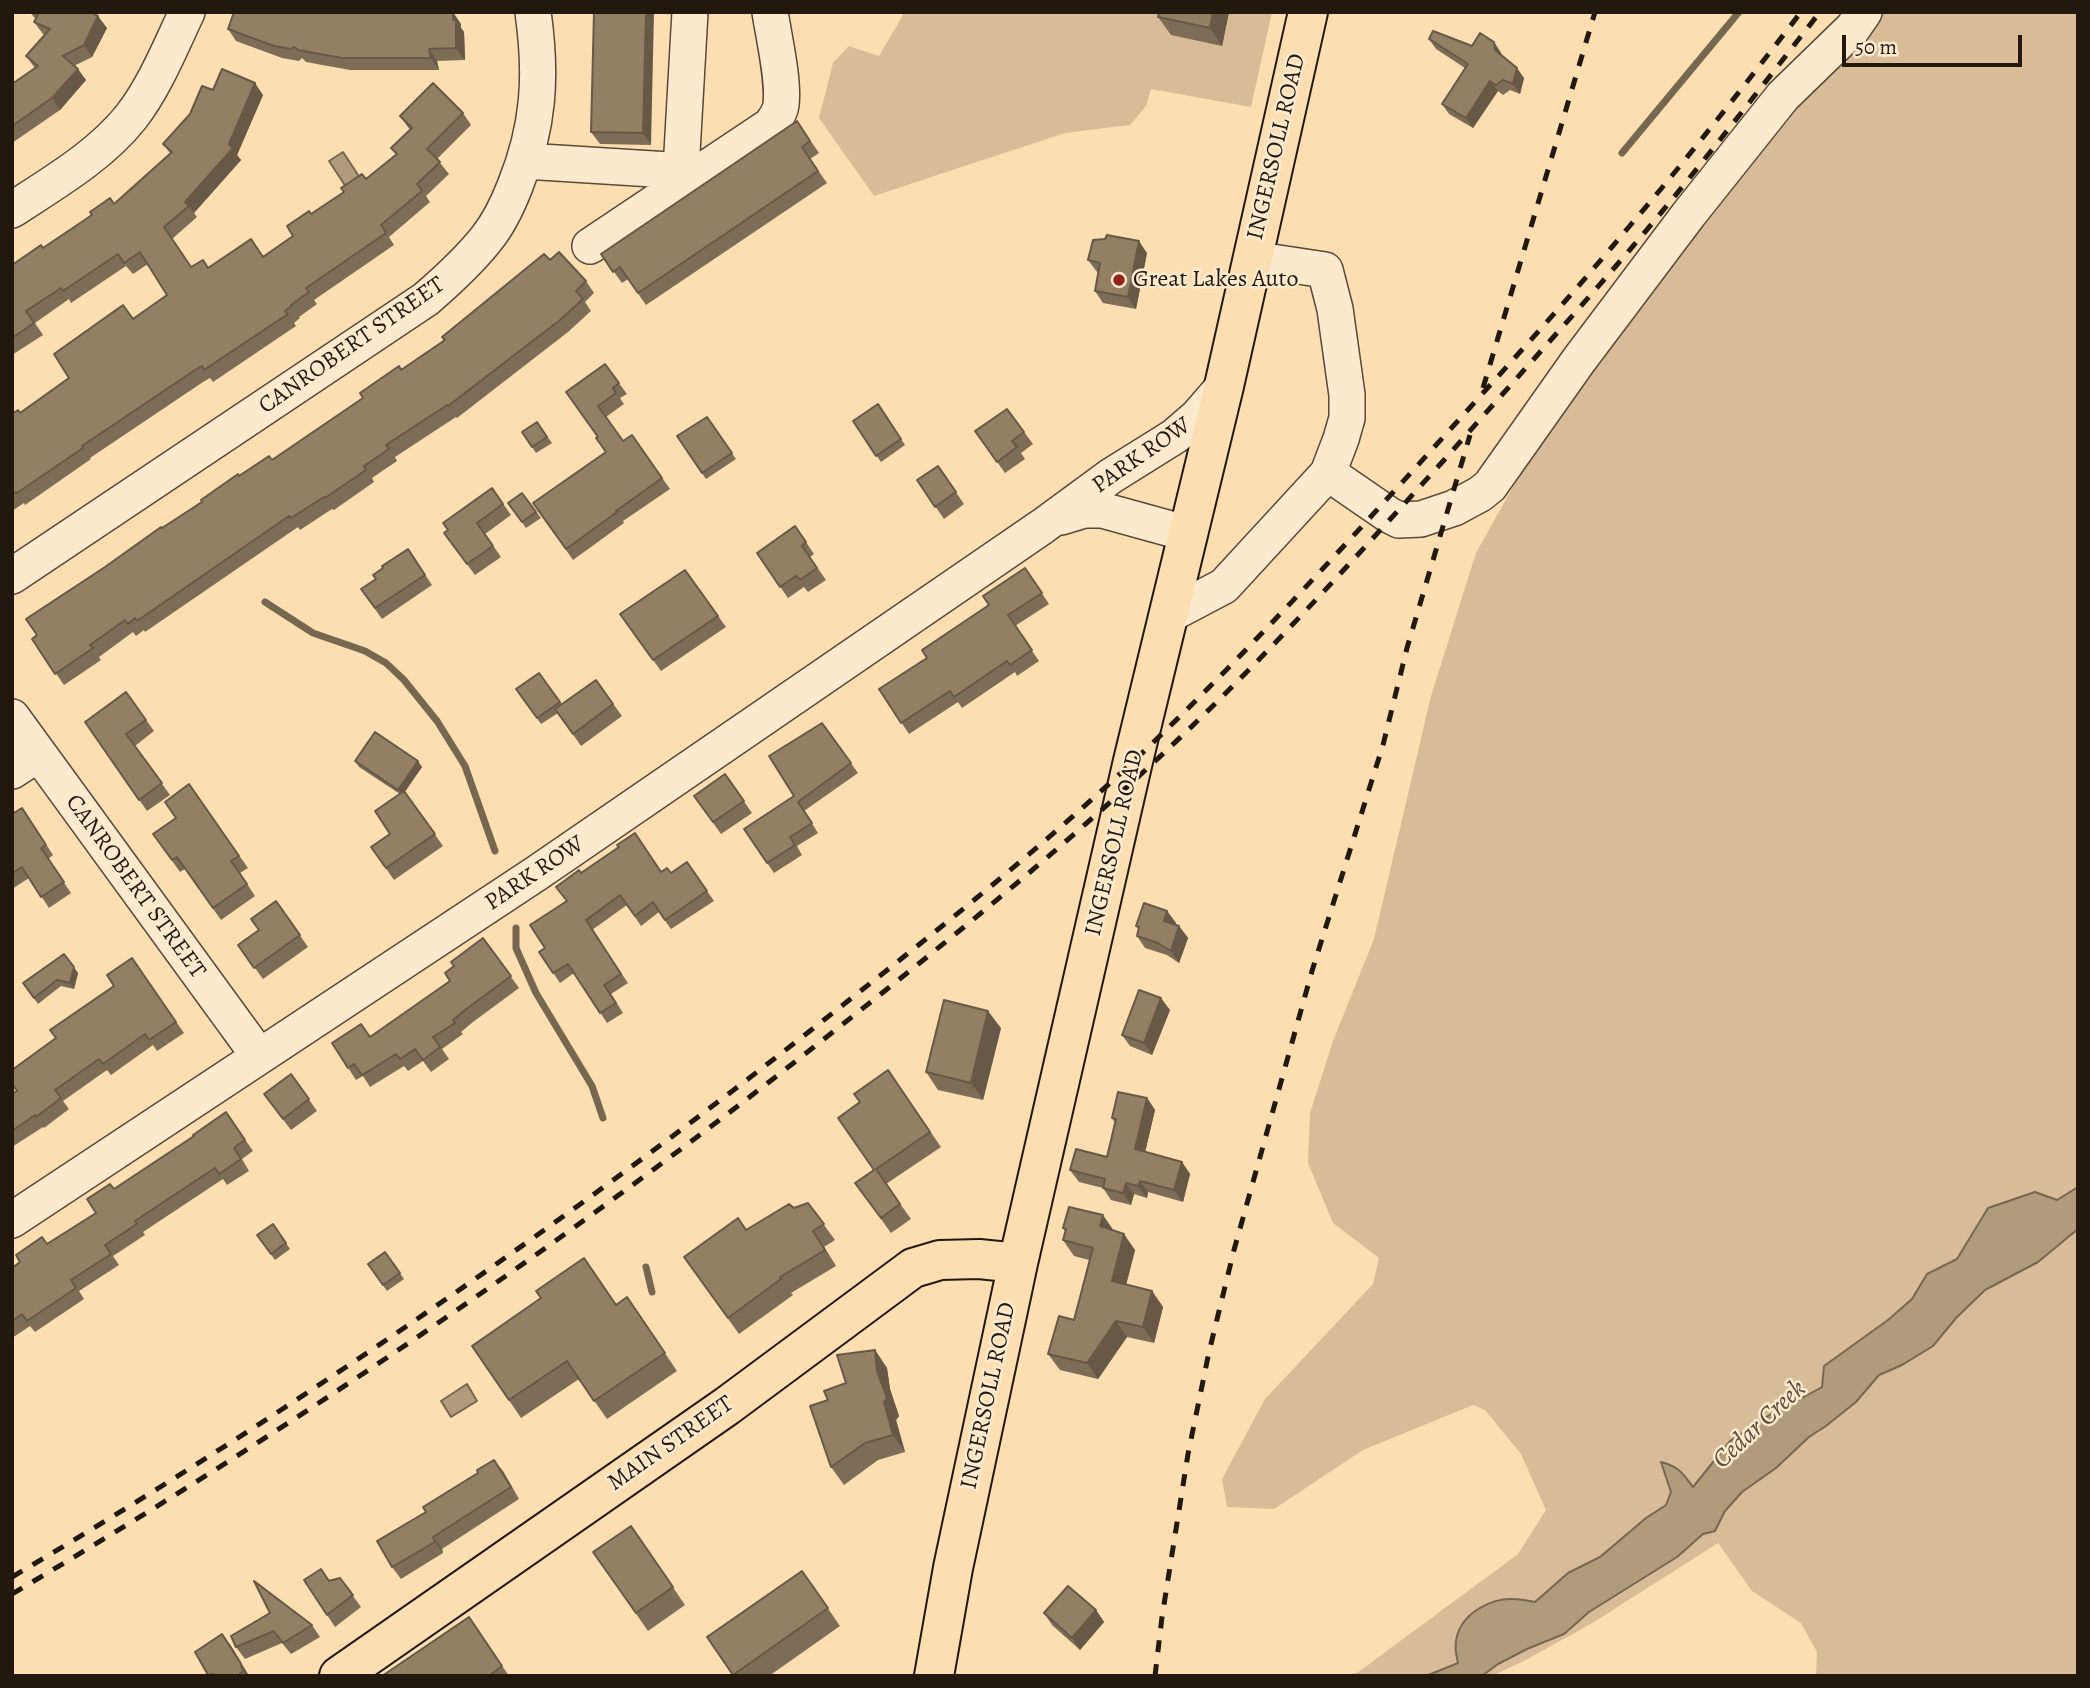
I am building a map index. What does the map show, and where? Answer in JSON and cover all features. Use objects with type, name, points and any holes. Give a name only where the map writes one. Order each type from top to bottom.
[{"type":"main road","name":"INGERSOLL ROAD","points":[[934,1676],[953,1568],[1018,1263],[1127,787],[1224,386],[1308,12]]},
{"type":"main road","name":"MAIN STREET","points":[[339,1676],[727,1406],[913,1268],[940,1261],[966,1259],[1018,1263]]},
{"type":"street","points":[[12,210],[82,163],[120,130],[155,79],[187,12]]},
{"type":"street","name":"CANROBERT STREET","points":[[12,576],[425,299],[463,266],[488,238],[503,212],[525,161],[539,94],[533,12]]},
{"type":"street","points":[[690,12],[691,171]]},
{"type":"street","points":[[590,246],[691,171],[771,125],[781,105],[769,12]]},
{"type":"street","points":[[1328,473],[1399,520],[1421,519],[1438,514],[1467,501],[1490,486],[1579,360],[1689,214],[1783,96],[1853,27],[1864,12]]},
{"type":"street","points":[[525,161],[691,171]]},
{"type":"street","points":[[1169,615],[1224,586],[1328,473],[1347,418],[1347,395],[1335,309],[1325,270],[1252,259]]},
{"type":"street","name":"PARK ROW","points":[[12,1220],[537,873],[1053,519],[1111,476],[1175,436],[1198,417],[1224,386]]},
{"type":"street","name":"PARK ROW","points":[[1053,519],[1084,510],[1102,510],[1189,534]]},
{"type":"street","name":"CANROBERT STREET","points":[[12,717],[25,763],[259,1056]]},
{"type":"shaded area","points":[[902,12],[1272,12],[1251,107],[1151,89],[1146,106],[1130,125],[1065,133],[874,196],[819,118],[833,63],[849,46],[879,56],[903,15]]},
{"type":"shaded area","points":[[1874,12],[2078,12],[2078,1676],[1816,1676],[1817,1652],[1801,1623],[1752,1591],[1718,1543],[1594,1622],[1492,1676],[1340,1676],[1357,1673],[1518,1554],[1546,1510],[1521,1454],[1485,1410],[1473,1405],[1363,1450],[1274,1509],[1227,1507],[1222,1479],[1265,1399],[1373,1284],[1379,1258],[1333,1223],[1308,1163],[1310,1113],[1333,1041],[1374,939],[1431,696],[1476,553],[1538,442],[1632,304]]},
{"type":"water","points":[[343,152],[362,181],[348,190],[329,161]]},
{"type":"water","name":"Cedar Creek","points":[[2078,1187],[2078,1229],[2038,1262],[1985,1290],[1956,1318],[1933,1346],[1879,1375],[1856,1402],[1809,1437],[1776,1468],[1742,1492],[1725,1511],[1715,1531],[1703,1534],[1677,1557],[1589,1612],[1564,1634],[1527,1649],[1482,1676],[1426,1676],[1458,1663],[1455,1646],[1460,1628],[1479,1608],[1505,1599],[1535,1602],[1568,1573],[1600,1557],[1646,1518],[1666,1505],[1671,1492],[1661,1462],[1677,1468],[1693,1487],[1730,1441],[1790,1399],[1804,1397],[1822,1387],[1824,1366],[1888,1320],[1912,1299],[1927,1274],[1957,1259],[1988,1208],[2035,1192],[2057,1200]]},
{"type":"water","points":[[467,1384],[477,1401],[451,1417],[441,1401]]},
{"type":"building","points":[[31,12],[90,12],[98,16],[84,45],[63,56],[78,69],[52,98],[12,126],[12,84],[38,66],[26,56],[50,29],[34,22],[38,15]]},
{"type":"building","points":[[234,12],[453,12],[453,20],[456,20],[456,48],[429,49],[431,58],[342,58],[294,47],[291,49],[274,46],[228,29]]},
{"type":"building","points":[[594,12],[646,12],[643,133],[591,132]]},
{"type":"building","points":[[1159,12],[1213,12],[1210,28],[1158,17]]},
{"type":"building","points":[[1433,31],[1472,46],[1480,33],[1494,42],[1495,50],[1517,68],[1513,84],[1503,80],[1496,85],[1490,81],[1466,118],[1442,104],[1468,64],[1429,39]]},
{"type":"building","points":[[222,69],[255,83],[229,144],[233,148],[185,202],[189,206],[164,227],[191,267],[203,260],[208,268],[251,239],[263,257],[293,236],[287,226],[344,192],[341,188],[362,174],[366,179],[397,154],[391,148],[412,128],[400,116],[433,83],[463,113],[427,149],[440,162],[417,184],[422,191],[381,225],[386,233],[306,288],[309,292],[285,311],[288,314],[204,370],[202,366],[195,370],[12,494],[12,414],[18,410],[20,413],[69,378],[54,354],[123,305],[133,319],[167,295],[140,252],[124,263],[118,254],[63,291],[61,288],[26,311],[34,323],[12,338],[12,265],[92,215],[90,212],[110,198],[114,204],[172,152],[163,144],[190,114],[202,86],[213,90]]},
{"type":"building","points":[[797,121],[810,141],[802,147],[818,171],[638,293],[620,267],[613,272],[601,254]]},
{"type":"building","points":[[1107,235],[1139,241],[1128,297],[1095,291],[1100,263],[1088,260],[1093,240],[1105,239]]},
{"type":"building","points":[[559,252],[586,281],[576,291],[583,299],[560,320],[448,406],[386,445],[389,449],[364,466],[366,470],[325,498],[291,518],[289,516],[137,621],[135,618],[128,624],[125,620],[90,645],[93,648],[55,674],[32,639],[37,635],[26,619],[202,502],[201,500],[238,474],[239,476],[269,456],[272,460],[363,398],[360,393],[399,366],[401,370],[445,340],[442,337],[544,254],[550,260]]},
{"type":"building","points":[[605,364],[619,383],[613,388],[616,393],[598,406],[623,441],[632,435],[662,478],[566,549],[533,503],[606,452],[566,392]]},
{"type":"building","points":[[878,404],[901,439],[876,456],[853,421]]},
{"type":"building","points":[[1007,409],[1024,432],[1012,441],[1017,447],[997,462],[975,431]]},
{"type":"building","points":[[707,417],[732,453],[702,473],[677,436]]},
{"type":"building","points":[[537,422],[547,437],[532,447],[522,432]]},
{"type":"building","points":[[938,466],[956,492],[935,507],[917,480]]},
{"type":"building","points":[[492,488],[503,504],[477,523],[493,546],[467,564],[444,533],[448,530],[443,523]]},
{"type":"building","points":[[522,493],[536,512],[522,522],[508,503]]},
{"type":"building","points":[[795,526],[806,542],[802,546],[817,568],[800,580],[796,576],[780,587],[757,553]]},
{"type":"building","points":[[408,549],[425,575],[375,608],[361,589],[376,579],[373,575],[383,568],[382,566]]},
{"type":"building","points":[[1025,568],[1042,593],[1008,615],[1032,650],[1010,665],[1007,661],[954,697],[950,691],[901,723],[879,689],[927,658],[922,650],[989,605],[983,596]]},
{"type":"building","points":[[685,570],[718,616],[653,660],[620,614]]},
{"type":"building","points":[[539,673],[560,702],[537,718],[516,689]]},
{"type":"building","points":[[596,680],[613,704],[573,734],[555,709]]},
{"type":"building","points":[[126,692],[146,720],[126,734],[162,783],[139,800],[85,722]]},
{"type":"building","points":[[822,723],[851,763],[798,802],[812,823],[790,837],[795,845],[767,863],[744,829],[794,796],[769,756]]},
{"type":"building","points":[[375,732],[418,761],[398,790],[355,761]]},
{"type":"building","points":[[725,774],[744,801],[713,822],[694,796]]},
{"type":"building","points":[[189,784],[239,856],[231,861],[247,884],[213,908],[177,857],[172,860],[153,834],[176,818],[165,802]]},
{"type":"building","points":[[404,791],[435,834],[386,868],[371,847],[390,834],[375,811]]},
{"type":"building","points":[[22,808],[46,845],[41,848],[64,882],[41,897],[22,867],[12,873],[12,814]]},
{"type":"building","points":[[635,833],[661,872],[667,868],[671,873],[687,862],[707,891],[665,920],[653,902],[635,916],[620,895],[586,920],[621,974],[604,985],[616,1003],[600,1013],[568,964],[553,973],[539,952],[545,948],[530,925],[567,901],[556,887],[579,870],[581,873]]},
{"type":"building","points":[[276,901],[300,935],[254,968],[238,945],[259,930],[251,919]]},
{"type":"building","points":[[1144,903],[1167,911],[1164,921],[1179,926],[1171,951],[1137,936],[1139,927],[1136,926]]},
{"type":"building","points":[[483,938],[511,976],[453,1020],[455,1023],[433,1037],[440,1047],[423,1060],[415,1049],[400,1059],[396,1054],[362,1075],[354,1064],[348,1068],[332,1043],[361,1024],[370,1037],[450,981],[445,973],[454,966],[451,962]]},
{"type":"building","points":[[64,954],[74,967],[70,983],[57,980],[34,998],[23,983]]},
{"type":"building","points":[[132,958],[176,1022],[149,1040],[145,1034],[103,1064],[99,1059],[55,1090],[61,1098],[12,1131],[12,1094],[17,1091],[12,1084],[12,1070],[56,1038],[50,1030],[114,986],[107,975]]},
{"type":"building","points":[[1139,990],[1161,998],[1144,1043],[1122,1035]]},
{"type":"building","points":[[944,1000],[988,1011],[971,1083],[926,1072]]},
{"type":"building","points":[[888,1070],[930,1132],[876,1169],[900,1204],[881,1218],[855,1183],[874,1170],[838,1118],[860,1102],[854,1094]]},
{"type":"building","points":[[291,1074],[309,1099],[283,1119],[264,1094]]},
{"type":"building","points":[[1118,1092],[1147,1098],[1135,1149],[1182,1162],[1174,1190],[1140,1181],[1138,1186],[1126,1183],[1123,1193],[1103,1188],[1105,1179],[1070,1170],[1076,1149],[1107,1157],[1116,1119],[1112,1118]]},
{"type":"building","points":[[226,1112],[245,1140],[234,1148],[241,1159],[219,1174],[215,1168],[135,1221],[137,1224],[105,1245],[111,1254],[71,1280],[76,1288],[27,1321],[22,1314],[12,1321],[12,1268],[20,1262],[16,1255],[42,1237],[47,1244],[96,1213],[87,1199],[110,1184],[114,1189]]},
{"type":"building","points":[[808,1203],[824,1224],[813,1231],[825,1250],[780,1277],[781,1279],[728,1318],[684,1257],[738,1218],[746,1230],[789,1204],[794,1208]]},
{"type":"building","points":[[1069,1207],[1103,1215],[1100,1226],[1124,1234],[1112,1281],[1152,1291],[1143,1327],[1116,1321],[1087,1363],[1048,1354],[1059,1316],[1074,1320],[1093,1248],[1063,1240],[1066,1229],[1063,1228]]},
{"type":"building","points":[[273,1224],[286,1243],[271,1254],[257,1235]]},
{"type":"building","points":[[385,1252],[400,1273],[383,1285],[368,1264]]},
{"type":"building","points":[[584,1258],[616,1305],[627,1297],[665,1353],[594,1401],[567,1361],[509,1400],[472,1346],[541,1298],[536,1291]]},
{"type":"building","points":[[875,1350],[877,1371],[887,1398],[884,1402],[893,1435],[865,1443],[831,1467],[810,1406],[828,1400],[824,1391],[846,1383],[837,1355]]},
{"type":"building","points":[[494,1460],[511,1487],[433,1537],[435,1542],[392,1567],[377,1541],[426,1512],[423,1507]]},
{"type":"building","points":[[631,1526],[673,1587],[636,1613],[593,1552]]},
{"type":"building","points":[[321,1569],[329,1581],[340,1578],[353,1595],[327,1615],[304,1580]]},
{"type":"building","points":[[802,1571],[828,1608],[733,1675],[707,1637]]},
{"type":"building","points":[[254,1581],[312,1625],[283,1643],[274,1631],[236,1647],[231,1636],[270,1613]]},
{"type":"building","points":[[1068,1586],[1096,1610],[1072,1638],[1044,1613]]},
{"type":"building","points":[[469,1617],[502,1666],[489,1676],[382,1676]]},
{"type":"building","points":[[222,1634],[240,1662],[243,1671],[238,1676],[208,1675],[195,1652]]},
{"type":"waterway","points":[[1622,153],[1739,12]]},
{"type":"waterway","points":[[265,602],[313,633],[365,651],[386,663],[404,680],[437,721],[465,766],[495,851]]},
{"type":"waterway","points":[[516,928],[516,948],[536,993],[592,1086],[603,1118]]},
{"type":"waterway","points":[[646,1267],[652,1292]]},
{"type":"railway","points":[[1483,388],[1595,12]]},
{"type":"railway","points":[[12,1577],[318,1386],[516,1250],[806,1034],[1058,830],[1138,757],[1215,681],[1401,484],[1605,256],[1801,12]]},
{"type":"railway","points":[[12,1594],[118,1531],[326,1399],[529,1260],[824,1039],[956,934],[1085,825],[1240,679],[1310,607],[1445,459],[1648,229],[1820,12]]},
{"type":"railway","points":[[1155,1676],[1188,1454],[1234,1250],[1312,971],[1383,745],[1407,648],[1470,435]]},
{"type":"place","name":"Great Lakes Auto","points":[[1119,280]]}]
